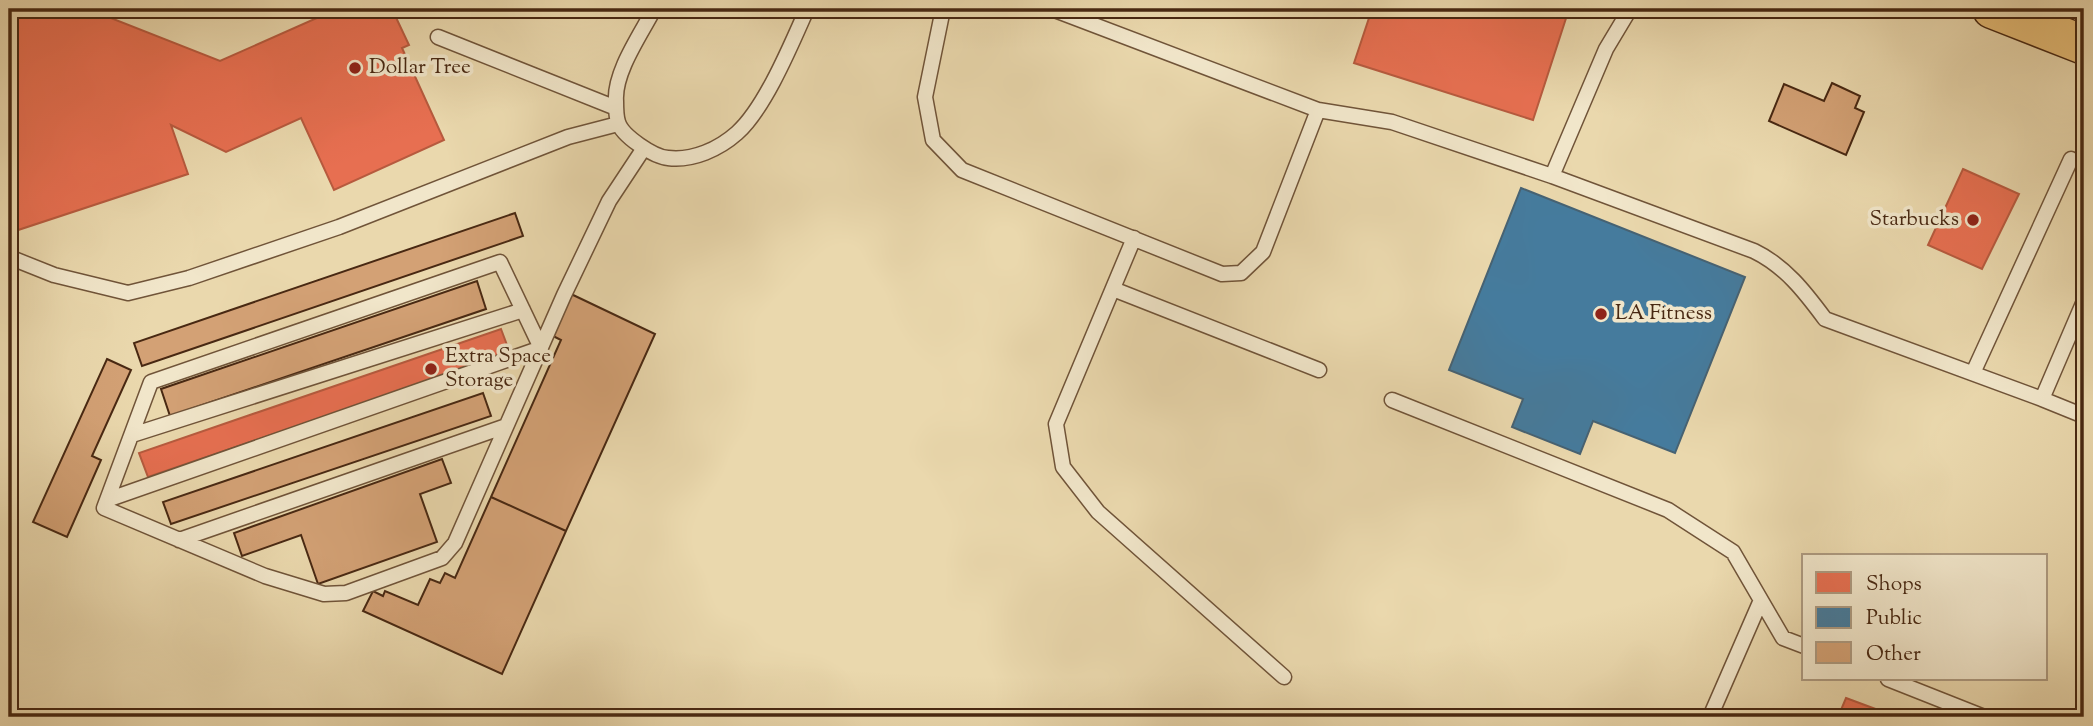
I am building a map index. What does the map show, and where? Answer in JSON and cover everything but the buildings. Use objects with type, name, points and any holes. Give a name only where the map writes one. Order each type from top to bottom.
[{"type":"main road","points":[[1992,9],[2084,45]]},
{"type":"lane","points":[[654,9],[617,82],[616,108],[618,124],[644,148],[667,158],[692,157],[717,148],[736,134],[755,114],[807,9]]},
{"type":"lane","points":[[943,9],[925,97],[933,140],[962,170],[1222,274],[1241,273],[1263,252],[1318,110]]},
{"type":"lane","points":[[1052,9],[1318,110],[1392,122],[1552,176],[1755,251],[1771,259],[1803,289],[1825,319],[2084,416]]},
{"type":"lane","points":[[1552,176],[1606,49],[1630,9]]},
{"type":"lane","points":[[438,37],[616,108]]},
{"type":"lane","points":[[9,257],[54,275],[128,293],[189,278],[340,227],[568,137],[618,124]]},
{"type":"lane","points":[[541,348],[500,262],[152,382],[104,508],[265,576],[324,594],[346,593],[442,558],[455,542],[609,201],[644,148]]},
{"type":"lane","points":[[1973,373],[2071,159]]},
{"type":"lane","points":[[1134,238],[1056,424],[1063,467],[1098,512],[1284,677]]},
{"type":"lane","points":[[1112,289],[1319,370]]},
{"type":"lane","points":[[2042,399],[2084,301]]},
{"type":"lane","points":[[132,435],[523,310]]},
{"type":"lane","points":[[107,500],[541,348]]},
{"type":"lane","points":[[1392,400],[1668,510],[1733,552],[1783,638],[1802,645]]},
{"type":"lane","points":[[179,540],[506,426]]},
{"type":"lane","points":[[1710,717],[1761,600]]},
{"type":"lane","points":[[1891,680],[1984,717]]},
{"type":"place","name":"Dollar Tree","points":[[355,68]]},
{"type":"place","name":"Starbucks","points":[[1973,220]]},
{"type":"place","name":"LA Fitness","points":[[1601,314]]},
{"type":"place","name":"Extra Space Storage","points":[[431,369]]}]
